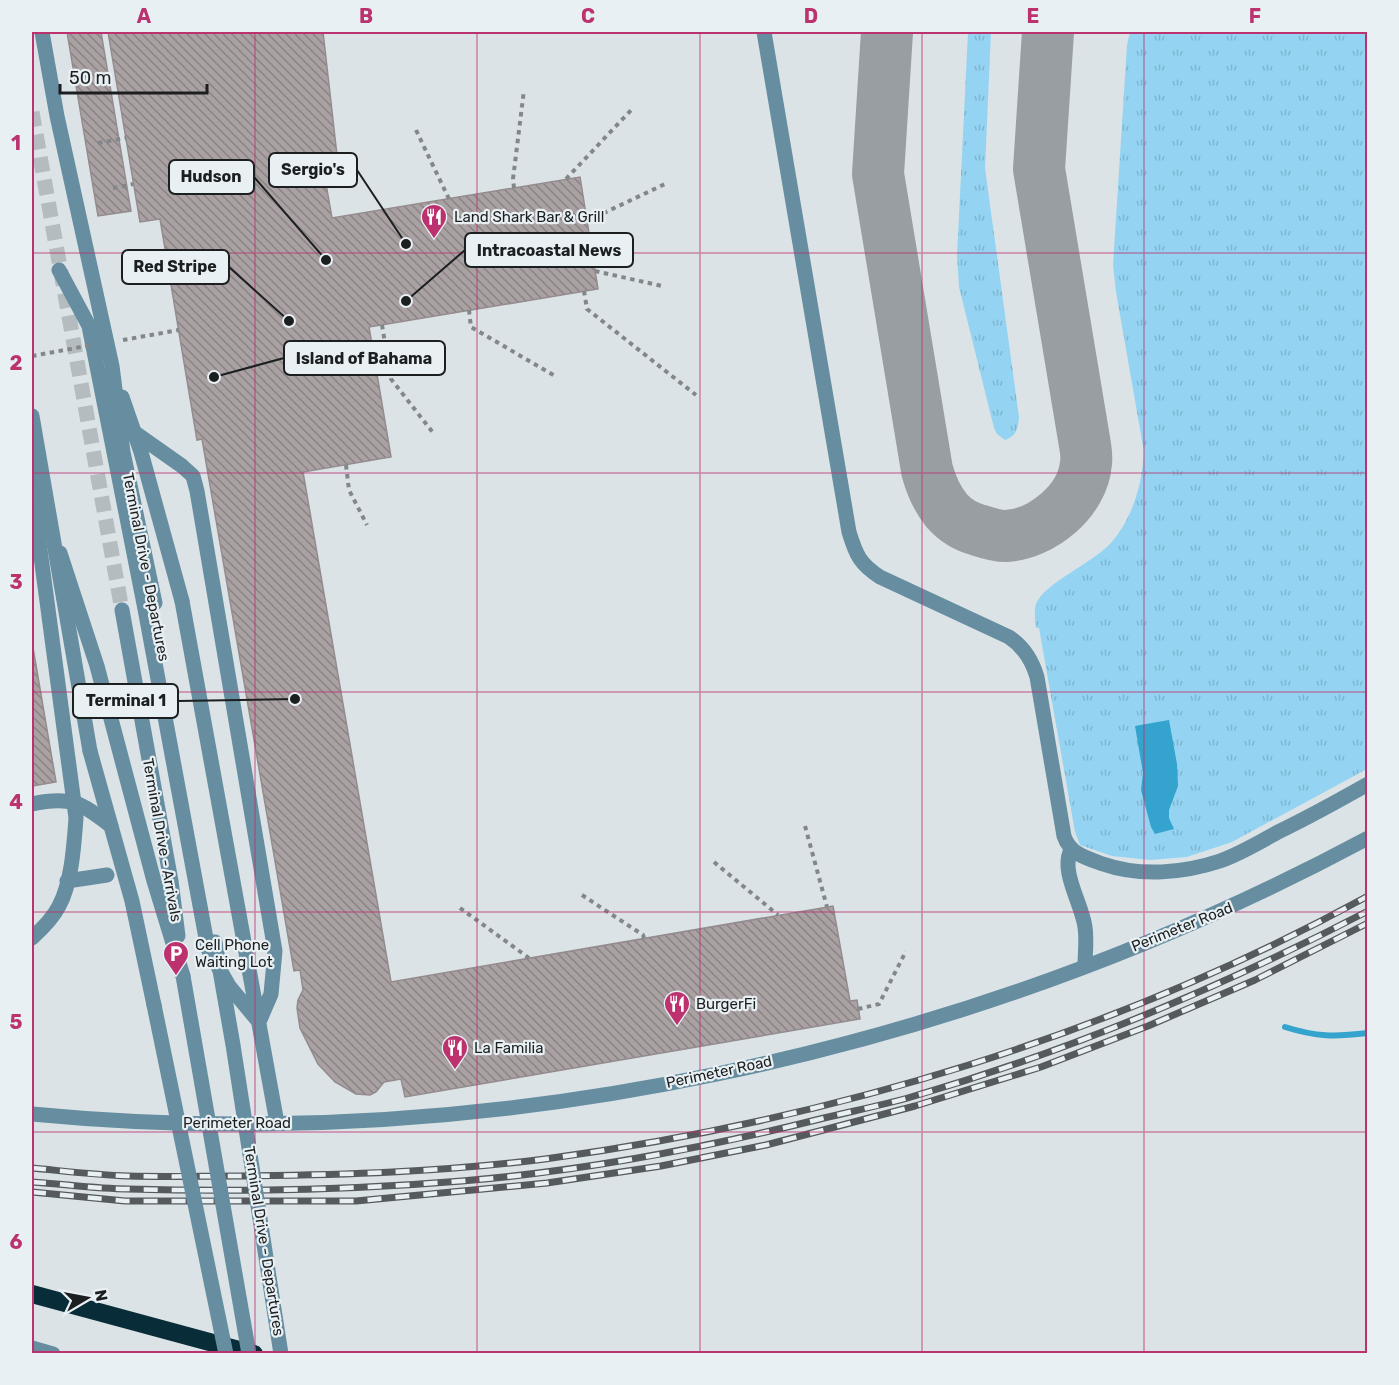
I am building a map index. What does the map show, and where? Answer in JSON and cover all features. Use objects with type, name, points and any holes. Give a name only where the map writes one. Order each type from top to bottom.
[{"type":"highway","points":[[32,1294],[254,1353]]},
{"type":"street","name":"Terminal Drive - Departures","points":[[42,32],[57,116],[112,366],[123,452],[155,603],[233,1045],[281,1353]]},
{"type":"street","points":[[764,32],[845,509],[855,551],[867,569],[880,577],[1009,637],[1021,645],[1034,666],[1037,677],[1064,836],[1071,850],[1083,857],[1115,868],[1154,872],[1193,868],[1223,860],[1368,784]]},
{"type":"street","points":[[59,270],[89,326],[145,609],[208,949],[229,986],[259,1022]]},
{"type":"street","points":[[112,366],[141,452],[182,601],[277,1123]]},
{"type":"street","points":[[106,412],[182,466],[193,476],[197,490],[275,951],[271,994],[259,1022]]},
{"type":"street","points":[[32,416],[90,751],[135,913],[226,1353]]},
{"type":"street","points":[[32,475],[97,666],[134,807],[183,976]]},
{"type":"street","points":[[32,487],[76,818],[74,848],[60,906],[45,927],[32,938]]},
{"type":"street","name":"Terminal Drive - Arrivals","points":[[122,610],[171,881],[183,976],[249,1353]]},
{"type":"street","points":[[32,804],[58,799],[72,801],[88,808],[111,826]]},
{"type":"street","name":"Perimeter Road","points":[[32,1114],[165,1123],[336,1122],[472,1112],[595,1095],[723,1073],[898,1028],[972,1006],[1085,966],[1263,893],[1368,838]]},
{"type":"street","points":[[1071,850],[1067,857],[1067,867],[1086,929],[1085,966]]},
{"type":"street","points":[[67,881],[107,875]]},
{"type":"street","points":[[32,1348],[53,1353]]},
{"type":"path","points":[[514,188],[513,179],[524,90]]},
{"type":"path","points":[[566,179],[633,108]]},
{"type":"path","points":[[416,130],[449,199]]},
{"type":"path","points":[[98,143],[126,138]]},
{"type":"path","points":[[113,188],[133,184]]},
{"type":"path","points":[[587,221],[665,184]]},
{"type":"path","points":[[595,271],[662,286]]},
{"type":"path","points":[[584,291],[587,309],[696,395]]},
{"type":"path","points":[[469,310],[471,327],[555,376]]},
{"type":"path","points":[[382,325],[391,379],[434,434]]},
{"type":"path","points":[[346,465],[349,490],[367,525]]},
{"type":"path","points":[[805,826],[827,907]]},
{"type":"path","points":[[714,862],[778,915]]},
{"type":"path","points":[[582,896],[643,935],[644,938]]},
{"type":"path","points":[[460,908],[529,958]]},
{"type":"path","points":[[858,1009],[879,1004],[906,951]]},
{"type":"green space","points":[[968,32],[991,32],[985,168],[1019,417],[1016,431],[1005,440],[997,434],[994,428],[959,287],[957,256]]},
{"type":"green space","points":[[1130,32],[1367,32],[1367,769],[1232,842],[1187,857],[1150,860],[1112,856],[1080,845],[1075,832],[1035,616],[1036,604],[1048,589],[1093,558],[1119,533],[1131,511],[1141,476],[1144,452],[1113,265],[1127,45]]},
{"type":"shaded area","points":[[1169,720],[1177,764],[1178,786],[1169,810],[1169,818],[1174,829],[1155,834],[1141,790],[1143,773],[1135,726]]},
{"type":"building","points":[[67,32],[101,32],[131,211],[98,216]]},
{"type":"building","points":[[108,32],[323,32],[338,164],[323,167],[332,218],[580,177],[598,289],[369,327],[391,457],[303,472],[391,982],[833,906],[850,1001],[857,1000],[860,1019],[405,1097],[401,1079],[384,1082],[376,1092],[370,1095],[356,1094],[335,1082],[318,1064],[300,1028],[297,1008],[303,990],[300,970],[294,971],[202,439],[197,440],[160,219],[140,222]]},
{"type":"building","points":[[32,642],[56,782],[32,786]]},
{"type":"waterway","points":[[1285,1027],[1326,1035],[1368,1033]]},
{"type":"taxiway","points":[[887,32],[878,174],[927,470],[937,497],[947,511],[961,523],[974,529],[1006,536],[1033,529],[1058,513],[1077,490],[1083,477],[1086,461],[1039,169],[1048,32]]},
{"type":"tunnel","points":[[32,112],[122,610]]},
{"type":"railway","points":[[32,1168],[128,1176],[316,1175],[431,1170],[545,1159],[652,1142],[759,1121],[864,1095],[968,1065],[1071,1030],[1172,990],[1271,946],[1368,896]]},
{"type":"railway","points":[[32,1182],[104,1188],[170,1190],[379,1186],[508,1177],[599,1165],[689,1148],[900,1100],[1029,1059],[1201,991],[1368,911]]},
{"type":"railway","points":[[32,1192],[125,1201],[356,1201],[547,1183],[661,1166],[766,1145],[915,1106],[1041,1067],[1148,1026],[1255,980],[1368,923]]},
{"type":"place","name":"Land Shark Bar & Grill","points":[[434,240]]},
{"type":"place","name":"Sergio's","points":[[406,244]]},
{"type":"place","name":"Hudson","points":[[326,260]]},
{"type":"place","name":"Intracoastal News","points":[[406,301]]},
{"type":"place","name":"Red Stripe","points":[[289,321]]},
{"type":"place","name":"Island of Bahama","points":[[214,377]]},
{"type":"place","name":"Terminal 1","points":[[295,699]]},
{"type":"place","name":"Cell Phone Waiting Lot","points":[[176,977]]},
{"type":"place","name":"BurgerFi","points":[[677,1027]]},
{"type":"place","name":"La Familia","points":[[455,1071]]}]
